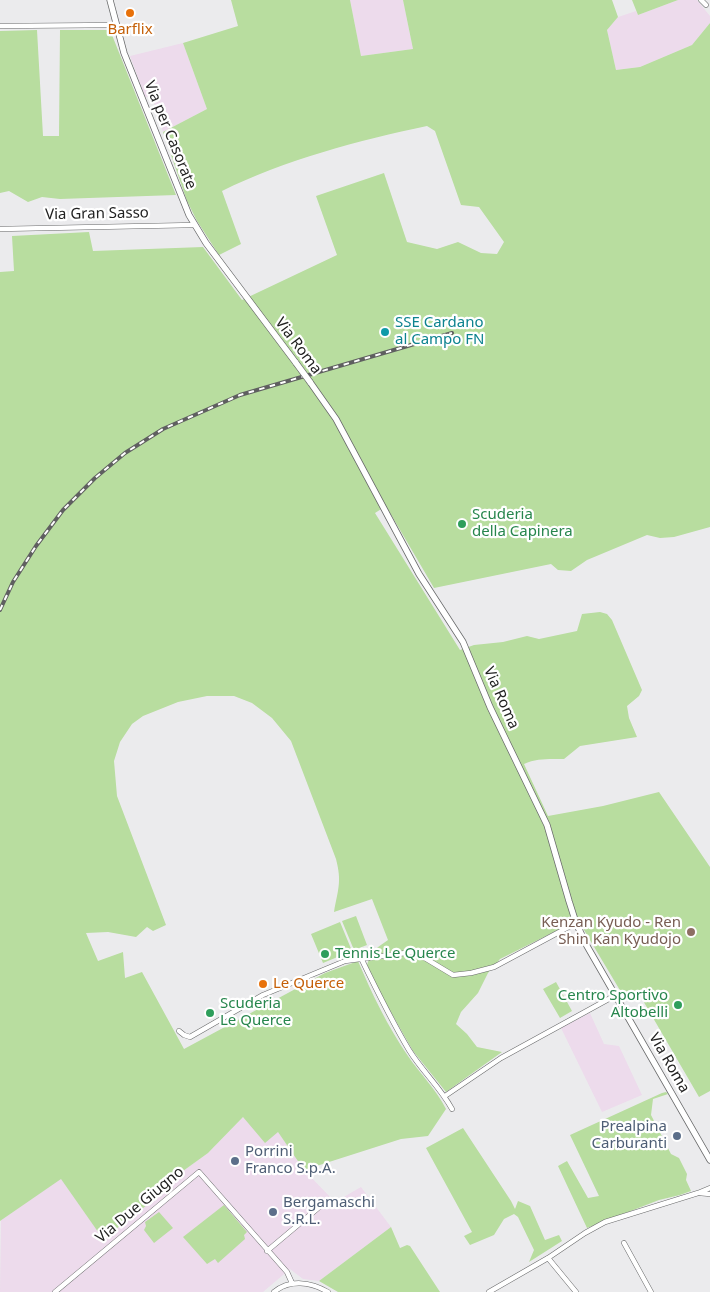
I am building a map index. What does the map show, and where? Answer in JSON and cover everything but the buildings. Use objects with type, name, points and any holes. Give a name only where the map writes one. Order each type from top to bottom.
[{"type":"street","name":"Via per Casorate","points":[[110,0],[124,53],[194,225],[227,270]]},
{"type":"street","points":[[701,0],[706,5]]},
{"type":"street","points":[[0,26],[116,25]]},
{"type":"street","name":"Via Gran Sasso","points":[[0,229],[194,225]]},
{"type":"street","name":"Via Roma","points":[[227,270],[336,419],[419,574],[463,642],[490,707],[547,825],[576,923],[587,946],[710,1160]]},
{"type":"street","points":[[179,1031],[184,1035],[190,1036],[263,995],[345,960],[413,952],[452,975],[471,973],[494,968],[576,923]]},
{"type":"street","points":[[361,958],[382,1002],[410,1052],[445,1096],[452,1109]]},
{"type":"street","points":[[445,1096],[501,1058],[616,995]]},
{"type":"street","name":"Via Due Giugno","points":[[56,1292],[199,1172],[287,1272],[292,1283]]},
{"type":"street","points":[[489,1292],[605,1222],[710,1188]]},
{"type":"street","points":[[698,1193],[710,1194]]},
{"type":"street","points":[[267,1251],[323,1204]]},
{"type":"street","points":[[624,1243],[652,1292]]},
{"type":"street","points":[[548,1258],[576,1292]]},
{"type":"street","points":[[274,1292],[280,1287],[292,1283],[306,1284],[328,1292]]},
{"type":"shaded area","points":[[350,0],[403,0],[413,49],[361,56]]},
{"type":"shaded area","points":[[678,0],[697,0],[710,16],[710,23],[692,45],[640,67],[616,70],[607,30],[618,17],[636,11],[638,15]]},
{"type":"shaded area","points":[[183,43],[207,109],[163,132],[152,96],[145,97],[130,56]]},
{"type":"shaded area","points":[[590,1013],[604,1044],[619,1046],[642,1095],[602,1112],[561,1028]]},
{"type":"shaded area","points":[[243,1117],[278,1132],[304,1170],[335,1202],[361,1187],[391,1227],[319,1281],[303,1279],[290,1269],[263,1292],[0,1292],[1,1220],[61,1178],[103,1238],[147,1205],[183,1171],[208,1153]]},
{"type":"green space","points":[[231,0],[350,0],[361,56],[413,49],[403,0],[612,0],[618,17],[607,30],[616,70],[640,67],[692,45],[710,23],[710,527],[674,537],[660,538],[647,535],[587,560],[571,571],[558,570],[551,564],[434,588],[386,506],[375,513],[460,650],[474,645],[503,642],[527,636],[539,639],[577,631],[582,614],[600,612],[607,614],[612,620],[642,690],[639,696],[627,706],[629,718],[637,737],[580,746],[564,759],[538,760],[524,764],[548,816],[603,806],[659,792],[710,867],[710,1091],[699,1097],[638,992],[621,992],[578,920],[500,959],[488,973],[478,993],[461,1012],[456,1024],[477,1047],[502,1052],[446,1092],[413,1051],[384,1000],[367,965],[371,952],[388,940],[372,899],[334,912],[339,880],[336,859],[291,741],[272,718],[252,703],[234,696],[207,696],[178,702],[143,716],[132,724],[120,742],[114,761],[117,796],[166,925],[153,931],[147,927],[136,937],[108,932],[86,933],[98,961],[123,952],[125,978],[142,972],[184,1049],[325,973],[358,961],[394,1034],[446,1109],[428,1136],[401,1139],[304,1170],[278,1132],[265,1143],[243,1117],[208,1153],[183,1171],[147,1205],[103,1239],[61,1179],[0,1221],[0,272],[14,271],[12,236],[89,232],[93,251],[203,247],[242,300],[337,255],[316,196],[384,173],[407,242],[437,249],[458,242],[481,253],[497,254],[504,242],[479,207],[461,205],[435,131],[427,126],[323,152],[271,170],[222,191],[241,244],[219,255],[197,221],[187,201],[163,132],[207,109],[183,43],[238,26]]},
{"type":"green space","points":[[632,0],[678,0],[638,15]]},
{"type":"green space","points":[[37,30],[43,136],[59,136],[60,30],[110,30],[176,195],[60,199],[42,197],[28,202],[9,191],[0,193],[0,31]]},
{"type":"green space","points":[[356,916],[367,945],[354,950],[342,921]]},
{"type":"green space","points":[[340,922],[352,951],[323,963],[311,934]]},
{"type":"green space","points":[[556,982],[572,1011],[560,1018],[543,989]]},
{"type":"green space","points":[[666,1092],[668,1094],[653,1099],[651,1115],[671,1154],[679,1158],[687,1174],[686,1180],[691,1191],[659,1200],[587,1228],[558,1166],[567,1161],[588,1198],[599,1196],[570,1135]]},
{"type":"green space","points":[[463,1128],[515,1209],[518,1201],[530,1206],[545,1240],[559,1235],[562,1241],[529,1262],[534,1250],[518,1217],[514,1214],[504,1219],[494,1235],[470,1245],[464,1236],[472,1232],[426,1148]]},
{"type":"green space","points":[[224,1205],[247,1232],[244,1235],[245,1239],[218,1263],[215,1259],[207,1264],[183,1237]]},
{"type":"green space","points":[[159,1212],[173,1228],[154,1243],[144,1230],[145,1222]]},
{"type":"green space","points":[[391,1227],[400,1248],[407,1245],[410,1246],[440,1292],[338,1292],[319,1281]]},
{"type":"railway","points":[[0,610],[13,582],[36,546],[63,510],[95,478],[125,453],[163,429],[240,395],[452,333]]},
{"type":"place","name":"Barflix","points":[[130,13]]},
{"type":"place","name":"SSE Cardano al Campo FN","points":[[385,332]]},
{"type":"place","name":"Scuderia della Capinera","points":[[462,524]]},
{"type":"place","name":"Kenzan Kyudo - Ren Shin Kan Kyudojo","points":[[691,932]]},
{"type":"place","name":"Tennis Le Querce","points":[[325,954]]},
{"type":"place","name":"Le Querce","points":[[263,984]]},
{"type":"place","name":"Centro Sportivo Altobelli","points":[[678,1005]]},
{"type":"place","name":"Scuderia Le Querce","points":[[210,1013]]},
{"type":"place","name":"Prealpina Carburanti","points":[[677,1136]]},
{"type":"place","name":"Porrini Franco S.p.A.","points":[[235,1161]]},
{"type":"place","name":"Bergamaschi S.R.L.","points":[[273,1212]]}]
